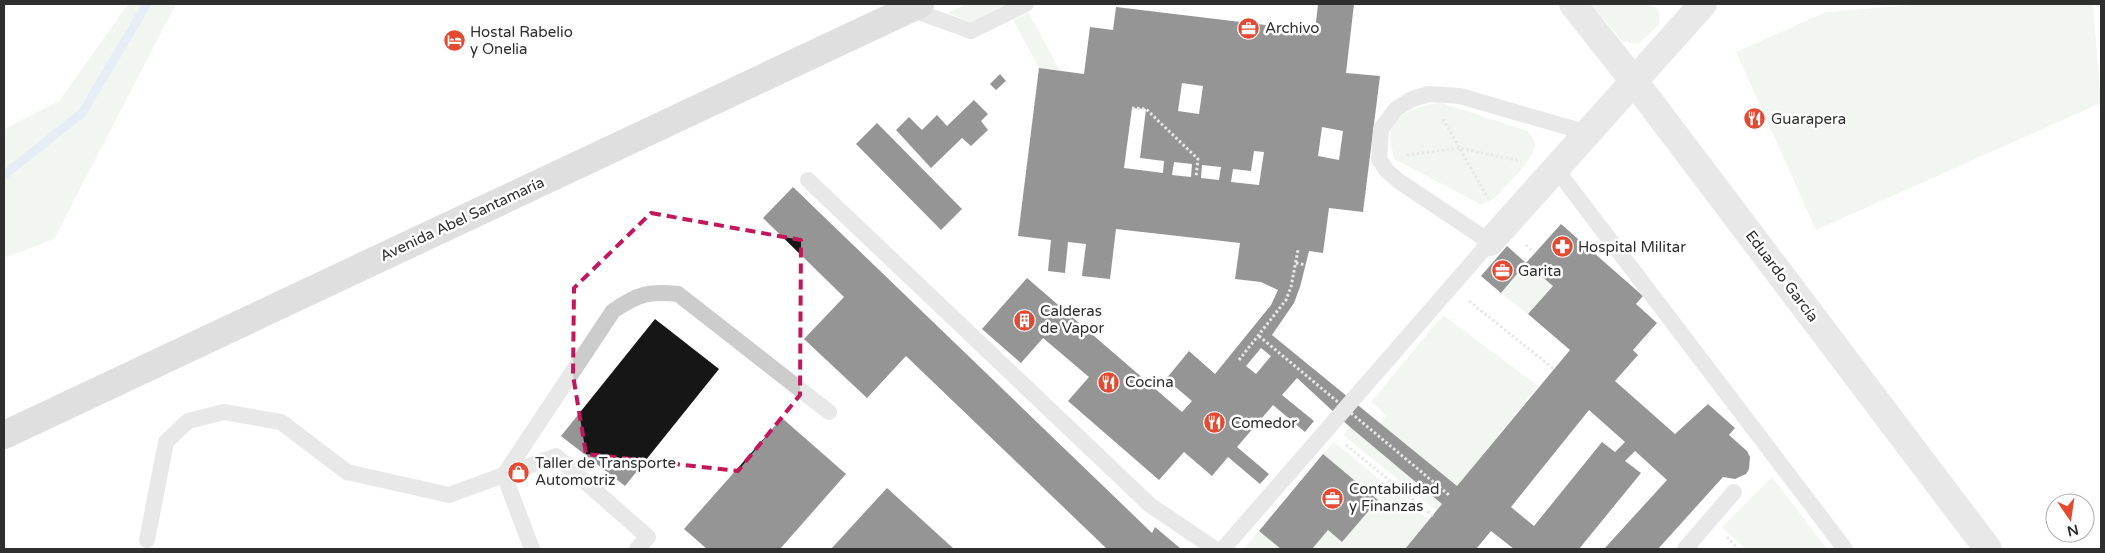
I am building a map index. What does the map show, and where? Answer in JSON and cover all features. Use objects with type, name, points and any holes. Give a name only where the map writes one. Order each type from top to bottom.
[{"type":"main road","name":"Avenida Abel Santamaría","points":[[4,435],[915,6]]},
{"type":"street","name":"Eduardo García","points":[[1573,4],[1634,81],[1988,549]]},
{"type":"street","points":[[1497,234],[1703,4]]},
{"type":"lane","points":[[915,6],[971,30],[1026,4]]},
{"type":"lane","points":[[1223,549],[1497,234],[1400,182],[1387,171],[1378,159],[1381,129],[1388,117],[1396,109],[1412,99],[1429,94],[1460,96],[1588,133]]},
{"type":"lane","points":[[1556,169],[1845,549]]},
{"type":"lane","points":[[808,180],[1150,505],[1215,549]]},
{"type":"lane","points":[[504,475],[613,311],[631,298],[654,292],[678,294],[829,412]]},
{"type":"lane","points":[[147,540],[166,442],[188,420],[224,412],[281,422],[347,472],[449,495],[556,456],[648,537],[638,549]]},
{"type":"lane","points":[[504,475],[532,549]]},
{"type":"lane","points":[[1685,549],[1734,492]]},
{"type":"path","points":[[1429,94],[1459,148],[1497,234]]},
{"type":"path","points":[[1132,108],[1146,109],[1198,159],[1196,177]]},
{"type":"path","points":[[1378,159],[1459,148],[1556,169]]},
{"type":"path","points":[[1239,360],[1286,300],[1292,287],[1298,250]]},
{"type":"path","points":[[1296,263],[1306,265]]},
{"type":"path","points":[[1451,287],[1554,369]]},
{"type":"path","points":[[1259,336],[1449,495]]},
{"type":"path","points":[[1326,430],[1433,516]]},
{"type":"highlighted area","points":[[651,213],[801,240],[800,395],[738,471],[586,454],[573,375],[574,288]]},
{"type":"green space","points":[[128,4],[176,4],[54,239],[4,258],[4,129],[59,101]]},
{"type":"green space","points":[[967,4],[1008,4],[971,22],[947,13]]},
{"type":"green space","points":[[1591,4],[1645,4],[1658,8],[1660,24],[1638,44],[1622,41]]},
{"type":"green space","points":[[1924,4],[2093,4],[2101,103],[1816,230],[1736,52],[1826,12]]},
{"type":"green space","points":[[1029,13],[1060,71],[1039,68],[1013,20]]},
{"type":"green space","points":[[1438,102],[1528,131],[1534,141],[1534,151],[1525,165],[1496,197],[1482,205],[1394,159],[1390,136],[1396,121],[1408,112]]},
{"type":"green space","points":[[1526,263],[1553,286],[1528,314],[1501,293]]},
{"type":"green space","points":[[1443,315],[1538,386],[1437,511],[1343,435],[1350,427],[1367,440],[1387,416],[1371,402]]},
{"type":"green space","points":[[1334,442],[1429,520],[1405,549],[1312,549],[1328,530],[1323,454]]},
{"type":"green space","points":[[1772,477],[1827,549],[1745,549],[1722,527]]},
{"type":"green space","points":[[1259,531],[1281,549],[1249,549],[1245,547]]},
{"type":"building","points":[[1318,4],[1354,4],[1346,73],[1380,76],[1363,212],[1329,208],[1323,253],[1309,251],[1294,303],[1272,335],[1457,486],[1570,350],[1528,314],[1553,286],[1526,263],[1561,224],[1643,296],[1636,304],[1657,323],[1633,350],[1638,355],[1615,381],[1675,434],[1708,404],[1735,428],[1729,435],[1747,451],[1750,457],[1749,469],[1746,474],[1735,479],[1723,477],[1658,549],[1604,549],[1667,480],[1635,451],[1625,461],[1641,473],[1579,549],[1514,549],[1491,531],[1476,549],[1405,549],[1442,504],[1350,427],[1297,378],[1282,395],[1314,421],[1305,432],[1273,405],[1237,447],[1269,474],[1260,484],[1228,457],[1212,476],[1184,452],[1159,480],[1068,401],[1089,377],[1043,338],[1021,363],[982,329],[1027,278],[1182,412],[1192,401],[1166,379],[1189,351],[1215,374],[1271,305],[1278,290],[1261,282],[1235,279],[1240,243],[1116,229],[1110,279],[1082,276],[1086,244],[1068,242],[1065,273],[1048,271],[1051,240],[1018,236],[1039,68],[1084,74],[1090,27],[1113,30],[1116,7],[1315,31]],"holes":[[[1182,83],[1203,86],[1199,114],[1178,111]],[[1132,108],[1146,109],[1140,158],[1164,161],[1163,173],[1124,168]],[[1322,127],[1343,131],[1339,160],[1318,156]],[[1254,151],[1264,152],[1259,185],[1231,182],[1233,169],[1251,171]],[[1174,162],[1192,164],[1191,177],[1172,175]],[[1202,165],[1221,167],[1219,180],[1201,178]],[[1261,348],[1271,356],[1256,374],[1246,366]],[[1589,410],[1625,442],[1615,452],[1602,442],[1534,526],[1511,507]]]},
{"type":"building","points":[[1000,74],[1006,81],[996,90],[990,84]]},
{"type":"building","points":[[974,100],[988,114],[981,121],[988,130],[971,146],[962,138],[931,168],[896,130],[909,117],[922,130],[937,115],[947,126]]},
{"type":"building","points":[[877,123],[962,209],[941,230],[856,144]]},
{"type":"building","points":[[793,187],[1152,533],[1155,527],[1181,549],[1107,549],[906,356],[867,398],[804,339],[844,297],[763,218]]},
{"type":"building","name":"Garita","points":[[1507,246],[1526,263],[1501,293],[1481,276]]},
{"type":"building","points":[[655,319],[719,369],[625,486],[561,436]]},
{"type":"building","points":[[782,418],[846,474],[780,549],[707,549],[684,529]]},
{"type":"building","name":"Contabilidad y Finanzas","points":[[1323,454],[1378,500],[1342,542],[1328,530],[1312,549],[1281,549],[1259,531]]},
{"type":"building","points":[[887,488],[954,549],[831,549]]},
{"type":"waterway","points":[[4,175],[82,113],[147,4]]},
{"type":"place","name":"Archivo","points":[[1249,28]]},
{"type":"place","name":"Hostal Rabelio y Onelia","points":[[454,41]]},
{"type":"place","name":"Guarapera","points":[[1755,119]]},
{"type":"place","name":"Hospital Militar","points":[[1562,247]]},
{"type":"place","name":"Garita","points":[[1502,271]]},
{"type":"place","name":"Calderas de Vapor","points":[[1024,320]]},
{"type":"place","name":"Cocina","points":[[1109,382]]},
{"type":"place","name":"Comedor","points":[[1215,423]]},
{"type":"place","name":"Taller de Transporte Automotriz","points":[[519,472]]},
{"type":"place","name":"Contabilidad y Finanzas","points":[[1333,498]]}]
